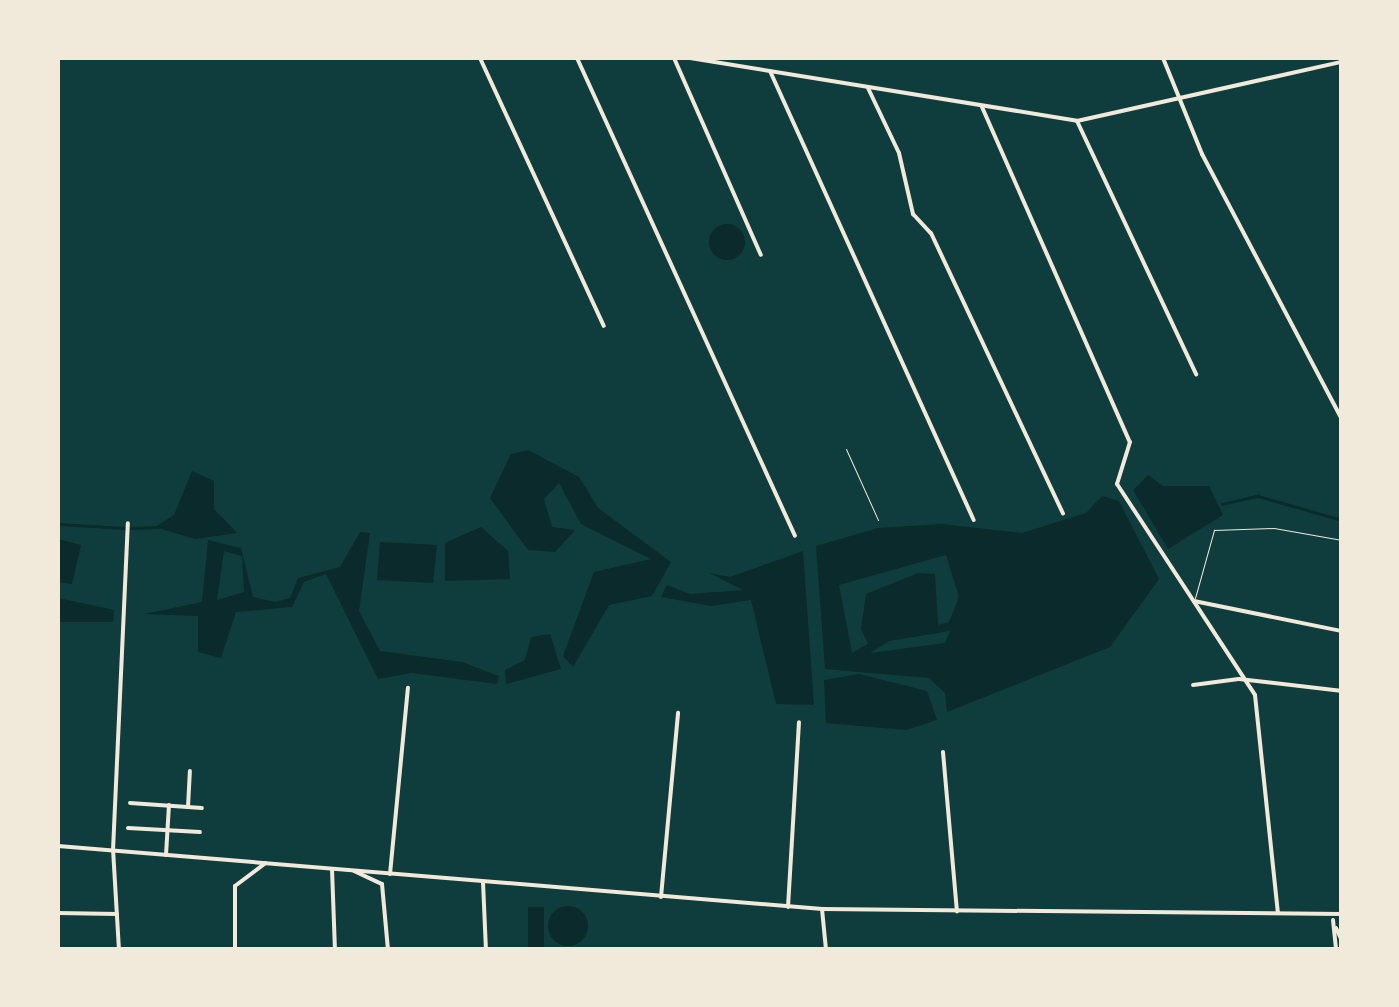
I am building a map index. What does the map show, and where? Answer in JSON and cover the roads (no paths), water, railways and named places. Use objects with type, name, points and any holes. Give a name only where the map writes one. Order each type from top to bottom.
[{"type":"street","points":[[480,58],[604,326]]},
{"type":"street","points":[[576,58],[795,536]]},
{"type":"street","points":[[674,58],[760,254]]},
{"type":"street","points":[[690,58],[1077,121],[1341,60]]},
{"type":"street","points":[[1163,58],[1176,98],[1342,420]]},
{"type":"street","points":[[770,71],[974,520]]},
{"type":"street","points":[[868,88],[899,154],[913,214],[931,233],[1063,514]]},
{"type":"street","points":[[982,107],[1130,442],[1117,484],[1250,685],[1278,913]]},
{"type":"street","points":[[1077,121],[1196,374]]},
{"type":"street","points":[[119,950],[112,850],[124,670],[128,523]]},
{"type":"street","points":[[1194,601],[1342,631]]},
{"type":"street","points":[[1193,685],[1342,691]]},
{"type":"street","points":[[390,874],[408,688]]},
{"type":"street","points":[[661,897],[678,713]]},
{"type":"street","points":[[788,907],[799,722]]},
{"type":"street","points":[[944,752],[957,911]]},
{"type":"street","points":[[188,807],[190,771]]},
{"type":"street","points":[[130,803],[202,808]]},
{"type":"street","points":[[166,855],[169,806]]},
{"type":"street","points":[[128,828],[200,832]]},
{"type":"street","points":[[58,846],[822,909],[1278,913],[1333,917],[1342,914]]},
{"type":"street","points":[[235,950],[235,886],[266,863]]},
{"type":"street","points":[[332,869],[335,950]]},
{"type":"street","points":[[354,871],[382,884],[388,950]]},
{"type":"street","points":[[483,882],[486,950]]},
{"type":"street","points":[[822,909],[826,950]]},
{"type":"street","points":[[58,913],[117,914]]},
{"type":"street","points":[[1333,917],[1342,942]]},
{"type":"street","points":[[1333,917],[1336,950]]},
{"type":"lane","points":[[846,449],[878,520]]},
{"type":"lane","points":[[1194,601],[1222,527],[1342,540]]},
{"type":"water","points":[[727,224],[740,229],[745,242],[740,255],[727,260],[714,255],[709,242],[714,229]]},
{"type":"water","points":[[528,450],[579,477],[598,508],[671,562],[652,596],[609,605],[573,667],[563,656],[594,572],[651,559],[581,524],[559,483],[544,499],[552,527],[575,530],[555,552],[528,550],[490,498],[511,454]]},
{"type":"water","points":[[192,471],[214,481],[214,509],[237,533],[195,539],[155,527],[174,515]]},
{"type":"water","points":[[1148,475],[1163,486],[1209,486],[1223,515],[1168,549],[1133,490]]},
{"type":"water","points":[[1102,496],[1119,501],[1159,579],[1110,647],[947,712],[945,693],[929,678],[825,669],[816,546],[878,528],[942,524],[1022,533],[1086,513]],"holes":[[[946,555],[959,597],[949,622],[938,625],[935,574],[918,573],[866,594],[861,629],[868,644],[852,653],[839,585]],[[950,631],[945,643],[870,653],[889,641]]]},
{"type":"water","points":[[481,527],[508,551],[510,579],[445,581],[445,543]]},
{"type":"water","points":[[360,532],[370,533],[359,611],[380,651],[462,662],[499,676],[497,684],[412,673],[378,679],[326,574],[304,582],[292,607],[236,612],[221,658],[198,652],[198,616],[144,614],[202,602],[208,540],[241,548],[253,597],[275,602],[290,598],[298,578],[340,567]],"holes":[[[224,551],[242,556],[244,592],[217,600]]]},
{"type":"water","points":[[58,539],[81,545],[72,584],[58,582]]},
{"type":"water","points":[[380,542],[437,545],[433,583],[377,580]]},
{"type":"water","points":[[803,551],[814,705],[776,704],[751,600],[711,606],[661,597],[667,585],[690,594],[743,590],[709,573],[730,577]]},
{"type":"water","points":[[58,598],[114,610],[113,622],[58,622]]},
{"type":"water","points":[[550,634],[561,669],[506,684],[505,670],[525,660],[531,637]]},
{"type":"water","points":[[859,674],[927,691],[937,720],[906,730],[826,723],[824,680]]},
{"type":"water","points":[[568,906],[582,912],[588,926],[582,940],[568,946],[554,940],[548,926],[554,912]]},
{"type":"water","points":[[528,907],[544,907],[544,949],[528,949]]},
{"type":"waterway","points":[[1222,504],[1258,496],[1342,520]]},
{"type":"waterway","points":[[58,524],[125,528]]},
{"type":"waterway","points":[[131,528],[158,527]]}]
